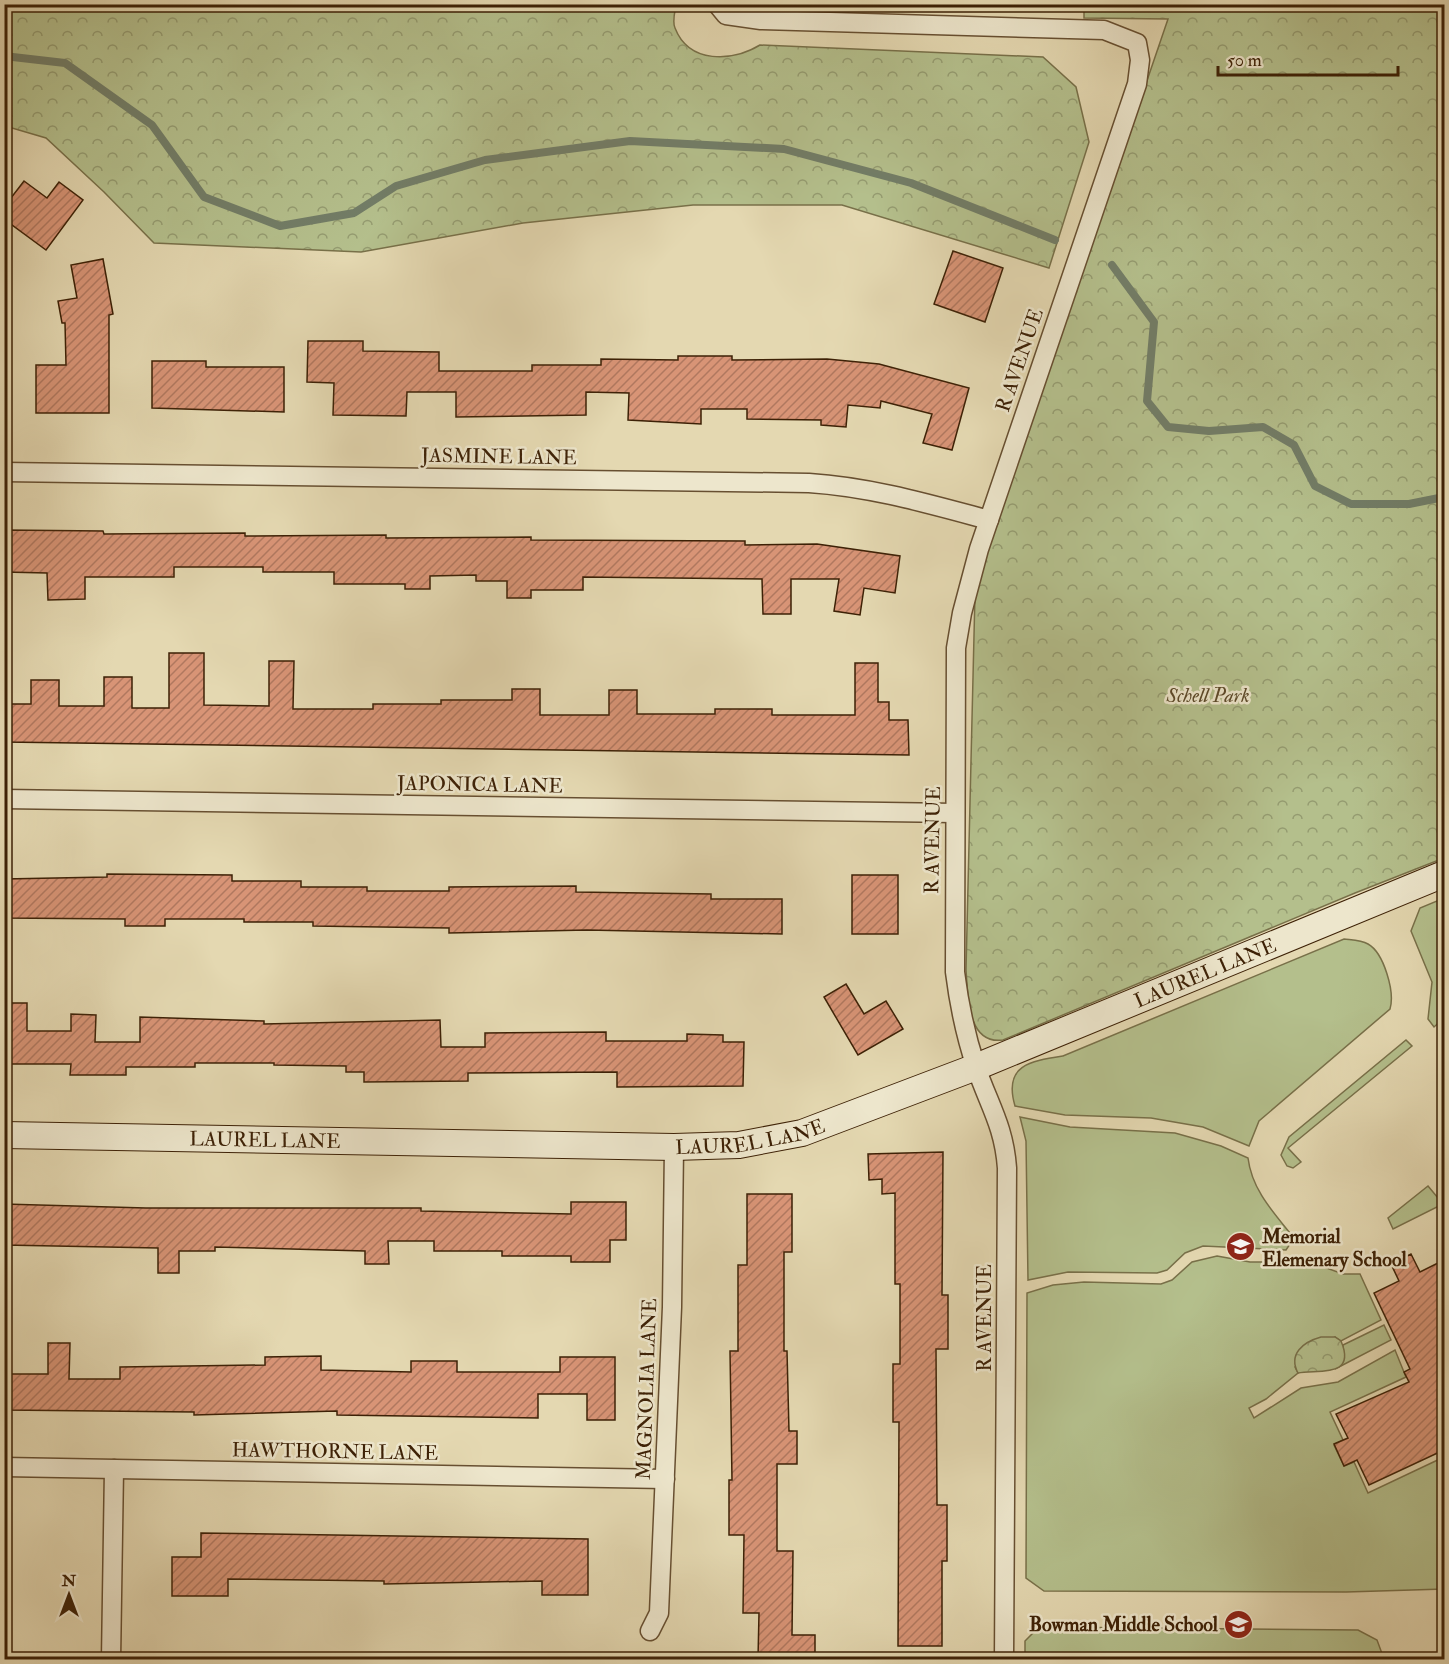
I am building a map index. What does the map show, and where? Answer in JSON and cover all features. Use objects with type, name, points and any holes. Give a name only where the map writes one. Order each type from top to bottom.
[{"type":"street","name":"R AVENUE","points":[[717,4],[726,15],[736,18],[1104,30],[1137,43],[1140,60],[1137,84],[989,520],[962,614],[956,648],[955,972],[958,1000],[976,1067],[1000,1125],[1007,1168],[1004,1659]]},
{"type":"street","name":"JASMINE LANE","points":[[4,472],[809,483],[840,485],[898,496],[989,520]]},
{"type":"street","name":"JAPONICA LANE","points":[[4,798],[955,813]]},
{"type":"street","name":"LAUREL LANE","points":[[4,1135],[674,1147],[740,1144],[802,1132],[976,1067],[1444,874]]},
{"type":"street","name":"MAGNOLIA LANE","points":[[650,1631],[659,1613],[674,1147]]},
{"type":"street","name":"HAWTHORNE LANE","points":[[4,1467],[665,1479]]},
{"type":"street","points":[[111,1659],[114,1469]]},
{"type":"green space","points":[[4,5],[676,5],[674,26],[682,40],[701,54],[712,56],[737,55],[760,45],[1043,57],[1076,87],[1089,142],[1049,268],[842,205],[693,205],[523,223],[361,252],[154,243],[46,138],[5,126]]},
{"type":"green space","name":"Schell Park","points":[[1084,5],[1444,5],[1444,858],[1003,1040],[991,1039],[982,1035],[972,1017],[966,970],[975,594],[990,541],[1168,19],[1084,18]]},
{"type":"green space","points":[[1444,898],[1444,1018],[1434,1027],[1428,1019],[1432,982],[1411,931],[1420,908]]},
{"type":"green space","points":[[1344,939],[1368,944],[1379,956],[1389,983],[1390,1009],[1259,1121],[1249,1146],[1203,1127],[1151,1118],[1065,1115],[1015,1106],[1012,1092],[1016,1073],[1030,1063],[1063,1056]]},
{"type":"green space","points":[[1406,1040],[1412,1046],[1288,1148],[1301,1162],[1293,1168],[1287,1166],[1281,1155],[1289,1137]]},
{"type":"green space","points":[[1020,1117],[1070,1127],[1175,1133],[1221,1146],[1248,1158],[1250,1170],[1259,1191],[1294,1238],[1286,1250],[1203,1246],[1185,1253],[1167,1270],[1157,1273],[1068,1272],[1028,1280],[1026,1141]]},
{"type":"green space","points":[[1428,1186],[1443,1204],[1393,1229],[1388,1218]]},
{"type":"green space","points":[[1217,1256],[1250,1262],[1310,1262],[1343,1274],[1360,1274],[1381,1320],[1341,1341],[1335,1337],[1295,1367],[1298,1373],[1266,1399],[1249,1408],[1254,1418],[1301,1388],[1338,1382],[1395,1350],[1406,1377],[1330,1412],[1343,1440],[1334,1445],[1344,1466],[1354,1462],[1368,1493],[1444,1457],[1444,1589],[1346,1592],[1044,1591],[1026,1578],[1027,1293],[1053,1285],[1084,1282],[1161,1284],[1172,1280],[1192,1262]]},
{"type":"green space","points":[[1384,1325],[1391,1340],[1337,1368],[1344,1357],[1343,1345]]},
{"type":"green space","points":[[1321,1337],[1335,1337],[1341,1341],[1345,1353],[1344,1361],[1333,1370],[1298,1373],[1295,1360],[1299,1350],[1308,1342]]},
{"type":"green space","points":[[1045,1627],[1358,1630],[1377,1640],[1384,1659],[1025,1659],[1025,1641],[1036,1630]]},
{"type":"building","points":[[24,181],[47,198],[59,182],[83,200],[46,250],[4,219],[4,207]]},
{"type":"building","points":[[953,251],[1003,268],[985,322],[934,304]]},
{"type":"building","points":[[103,259],[113,314],[109,315],[109,413],[36,413],[36,365],[66,365],[65,323],[62,323],[58,301],[77,298],[71,265]]},
{"type":"building","points":[[308,341],[363,341],[363,351],[439,352],[439,371],[532,371],[532,365],[601,365],[601,359],[678,360],[678,356],[732,356],[732,360],[827,359],[879,364],[969,388],[952,450],[923,443],[932,414],[881,401],[880,408],[848,405],[846,427],[821,425],[821,420],[747,419],[747,409],[701,409],[701,424],[628,420],[629,393],[586,392],[586,415],[456,417],[456,392],[407,392],[406,416],[333,415],[334,383],[307,382]]},
{"type":"building","points":[[152,361],[206,361],[206,367],[284,367],[284,412],[152,408]]},
{"type":"building","points":[[4,530],[103,531],[104,534],[245,533],[245,536],[386,535],[386,538],[531,537],[531,540],[745,541],[745,545],[817,544],[900,556],[895,593],[864,588],[860,615],[834,611],[839,579],[791,579],[791,614],[763,614],[762,579],[583,577],[583,590],[531,590],[531,598],[507,598],[507,581],[476,581],[476,575],[430,576],[430,589],[405,589],[405,584],[334,584],[334,572],[263,572],[263,567],[174,567],[174,577],[85,577],[85,599],[48,600],[47,573],[4,572]]},
{"type":"building","points":[[169,653],[204,653],[204,705],[269,706],[269,661],[294,661],[293,709],[373,709],[373,704],[441,704],[441,700],[512,700],[512,689],[540,689],[540,715],[609,715],[609,690],[637,690],[637,714],[715,714],[715,709],[772,709],[772,715],[855,715],[855,663],[878,663],[878,702],[889,702],[889,720],[908,720],[909,755],[4,742],[4,704],[31,704],[31,680],[59,680],[59,706],[104,706],[104,677],[132,677],[132,708],[169,708]]},
{"type":"building","points":[[107,874],[232,875],[232,881],[301,881],[301,887],[367,887],[367,891],[449,891],[449,887],[576,886],[576,892],[711,894],[711,899],[782,899],[782,934],[587,930],[449,933],[449,928],[313,926],[313,922],[244,922],[244,919],[165,919],[165,926],[125,926],[125,919],[4,918],[4,879],[107,877]]},
{"type":"building","points":[[852,875],[898,875],[898,934],[852,934]]},
{"type":"building","points":[[846,984],[864,1014],[886,1001],[903,1029],[858,1055],[824,997]]},
{"type":"building","points":[[4,1003],[27,1003],[27,1031],[71,1031],[71,1014],[96,1015],[95,1042],[140,1042],[140,1017],[264,1021],[264,1024],[440,1020],[441,1047],[485,1047],[485,1033],[606,1032],[606,1041],[687,1041],[687,1034],[723,1035],[723,1042],[744,1042],[743,1086],[617,1087],[617,1072],[468,1073],[468,1081],[364,1082],[364,1072],[346,1072],[346,1066],[274,1065],[274,1063],[195,1063],[195,1067],[126,1067],[126,1075],[70,1075],[71,1064],[4,1064]]},
{"type":"building","points":[[943,1152],[942,1295],[948,1295],[948,1349],[936,1349],[937,1505],[947,1505],[947,1561],[942,1561],[942,1646],[898,1646],[899,1422],[893,1422],[893,1364],[900,1364],[900,1284],[895,1284],[895,1193],[882,1194],[882,1179],[869,1180],[868,1154]]},
{"type":"building","points":[[747,1194],[792,1194],[792,1252],[784,1252],[784,1351],[787,1351],[789,1431],[797,1431],[797,1464],[777,1464],[777,1551],[793,1551],[792,1635],[815,1635],[815,1659],[758,1659],[759,1613],[743,1613],[744,1535],[729,1535],[729,1480],[732,1480],[730,1351],[738,1351],[738,1265],[747,1265]]},
{"type":"building","points":[[571,1202],[626,1202],[626,1240],[610,1240],[610,1262],[571,1262],[571,1256],[502,1256],[502,1251],[434,1251],[434,1241],[388,1241],[389,1264],[365,1264],[365,1251],[215,1247],[215,1251],[179,1251],[179,1273],[158,1273],[158,1248],[4,1245],[4,1204],[146,1208],[421,1208],[421,1211],[571,1214]]},
{"type":"building","points":[[1411,1254],[1420,1272],[1444,1260],[1444,1450],[1369,1485],[1357,1460],[1344,1466],[1334,1444],[1348,1438],[1336,1414],[1409,1382],[1404,1372],[1410,1369],[1374,1293],[1399,1281],[1391,1264]]},
{"type":"building","points":[[48,1343],[70,1343],[69,1379],[120,1379],[120,1367],[265,1365],[265,1357],[321,1356],[321,1370],[411,1372],[411,1361],[457,1361],[457,1372],[560,1372],[560,1357],[615,1357],[615,1420],[587,1420],[587,1394],[538,1394],[538,1418],[337,1415],[337,1411],[194,1415],[194,1412],[4,1410],[4,1374],[48,1374]]},
{"type":"building","points":[[201,1533],[588,1539],[588,1595],[542,1595],[542,1581],[384,1584],[384,1581],[228,1579],[228,1596],[172,1596],[172,1557],[201,1557]]},
{"type":"waterway","points":[[4,56],[65,63],[152,125],[204,197],[280,226],[354,213],[396,186],[485,160],[630,141],[784,149],[911,183],[1055,240]]},
{"type":"waterway","points":[[1112,265],[1154,322],[1147,401],[1168,427],[1209,431],[1263,427],[1294,445],[1315,486],[1351,504],[1409,504],[1444,497]]},
{"type":"place","name":"Memorial Elemenary School","points":[[1241,1247]]},
{"type":"place","name":"Bowman Middle School","points":[[1239,1624]]}]
